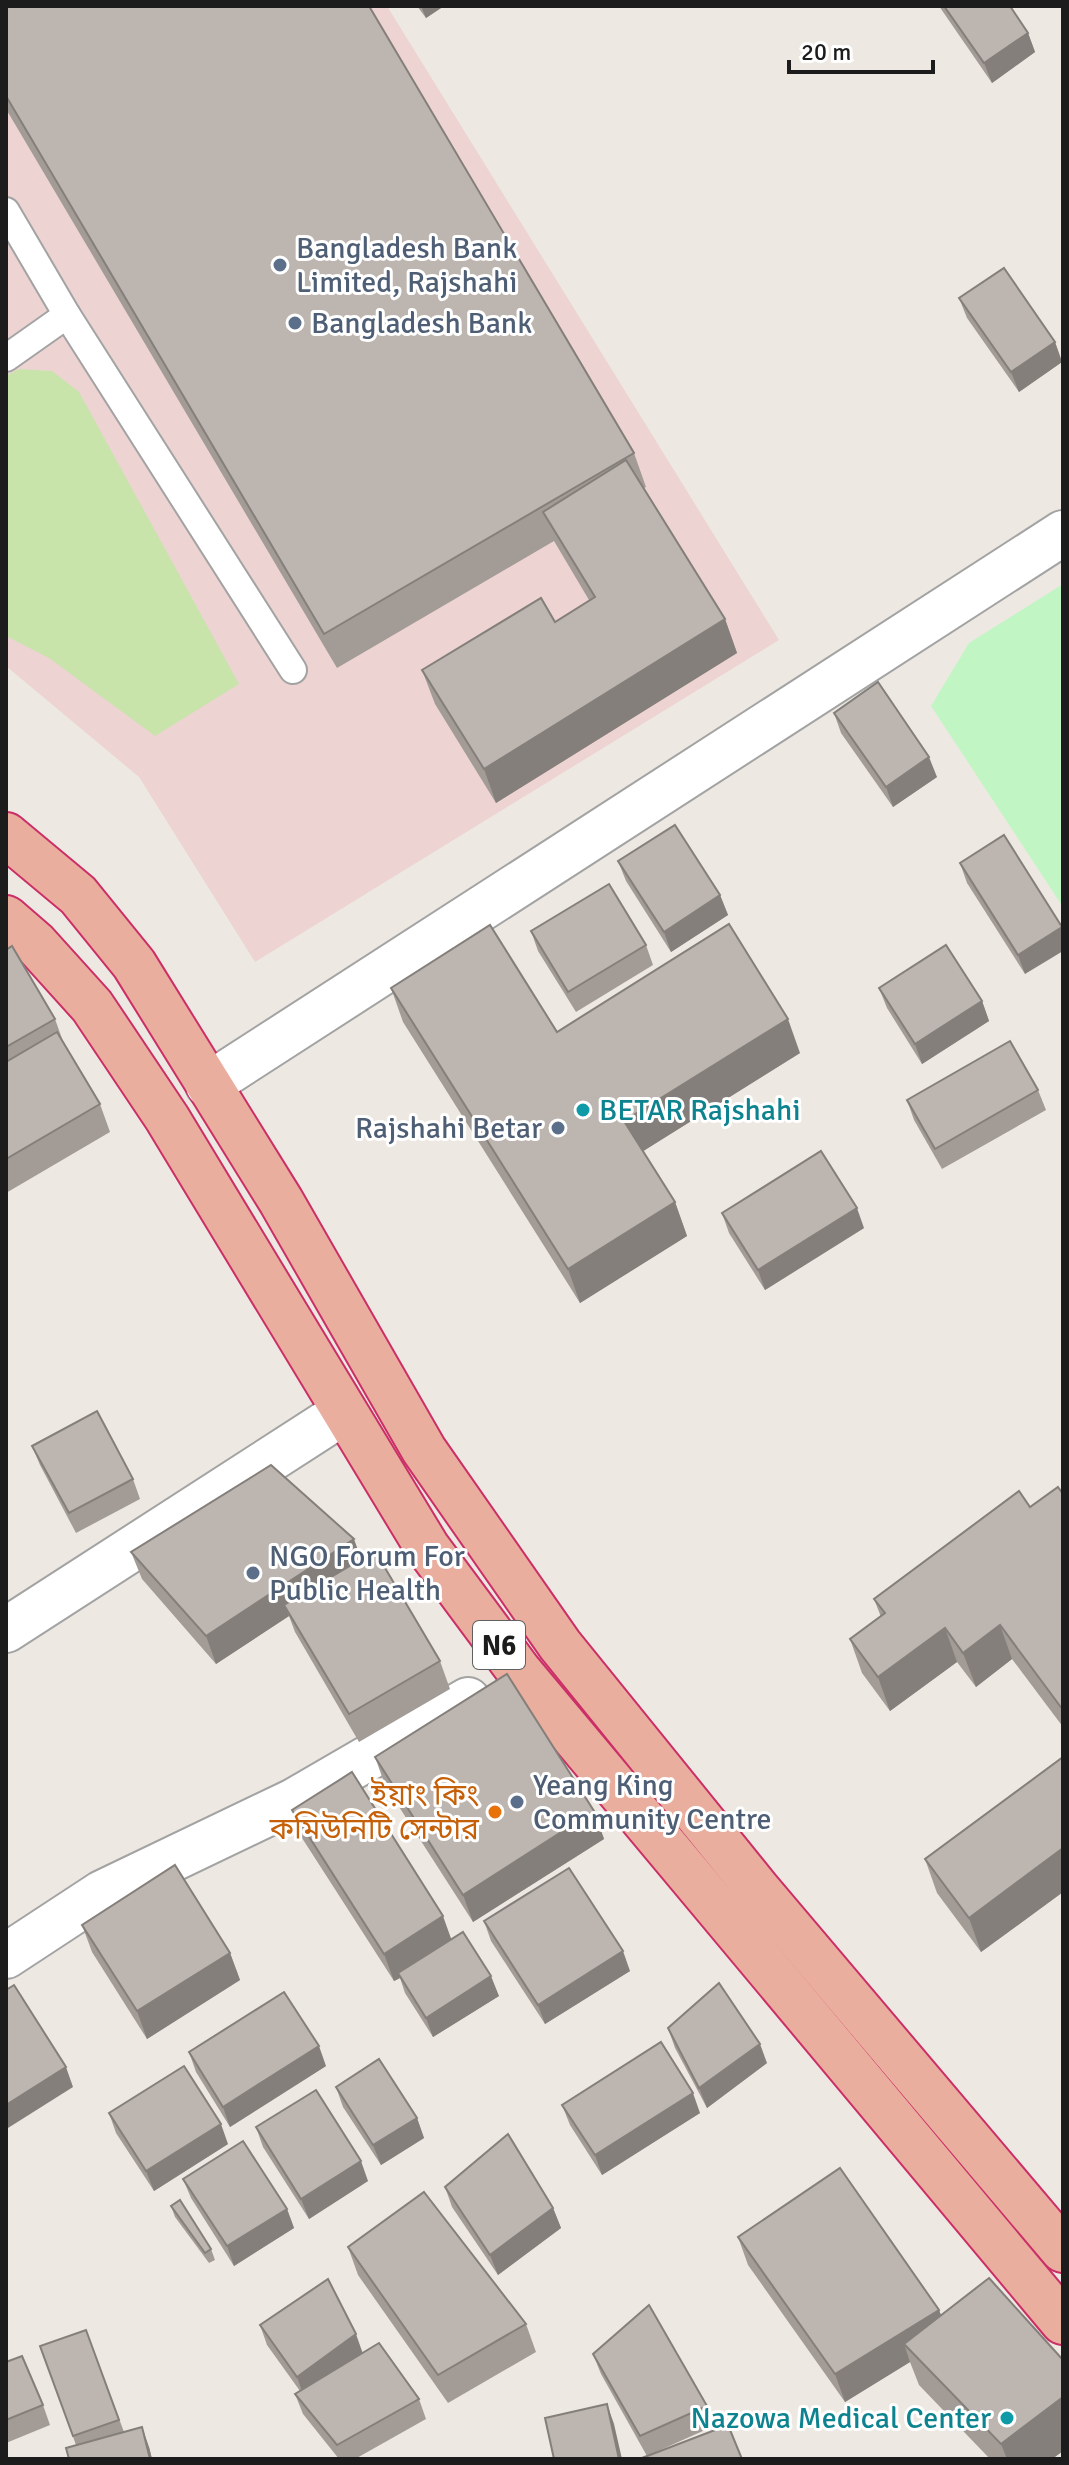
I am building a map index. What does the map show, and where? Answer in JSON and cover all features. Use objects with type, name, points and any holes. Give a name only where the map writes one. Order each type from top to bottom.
[{"type":"highway","name":"N6","points":[[6,835],[78,895],[134,964],[281,1201],[424,1450],[560,1645],[759,1891],[1063,2250]]},
{"type":"highway","name":"N6","points":[[6,918],[36,944],[92,1006],[167,1118],[427,1547],[519,1671],[1063,2322]]},
{"type":"street","points":[[208,1085],[1063,533]]},
{"type":"street","points":[[6,1630],[344,1412]]},
{"type":"street","points":[[6,1956],[102,1893],[294,1801],[519,1671]]},
{"type":"lane","points":[[6,211],[67,315],[293,670]]},
{"type":"lane","points":[[6,358],[67,315]]},
{"type":"shaded area","name":"Bangladesh Bank","points":[[6,6],[387,6],[779,640],[255,962],[139,777],[6,666]]},
{"type":"green space","points":[[19,369],[52,371],[79,392],[239,684],[155,736],[49,658],[6,636],[6,376]]},
{"type":"green space","points":[[1063,584],[1063,907],[931,706],[969,643]]},
{"type":"building","points":[[6,6],[369,6],[634,453],[324,634],[6,96]]},
{"type":"building","points":[[944,6],[1010,6],[1028,33],[984,63]]},
{"type":"building","points":[[1004,268],[1055,342],[1011,372],[959,298]]},
{"type":"building","points":[[626,460],[725,619],[484,769],[422,670],[541,598],[555,622],[595,597],[543,512]]},
{"type":"building","points":[[878,682],[929,757],[886,787],[834,713]]},
{"type":"building","points":[[675,825],[720,895],[664,932],[618,861]]},
{"type":"building","points":[[1004,835],[1062,927],[1018,955],[960,863]]},
{"type":"building","points":[[609,884],[646,945],[568,992],[531,931]]},
{"type":"building","name":"BETAR Rajshahi","points":[[729,924],[788,1019],[624,1121],[675,1202],[568,1269],[391,988],[490,925],[557,1032]]},
{"type":"building","points":[[946,945],[982,1001],[915,1044],[879,988]]},
{"type":"building","points":[[12,946],[55,1019],[6,1047],[6,950]]},
{"type":"building","points":[[57,1032],[100,1104],[6,1159],[6,1062]]},
{"type":"building","points":[[1010,1041],[1038,1090],[935,1149],[907,1100]]},
{"type":"building","points":[[821,1151],[857,1208],[758,1270],[722,1213]]},
{"type":"building","points":[[97,1411],[133,1479],[69,1513],[32,1446]]},
{"type":"building","name":"NGO Forum For Public Health","points":[[271,1465],[354,1539],[206,1636],[131,1552]]},
{"type":"building","points":[[1058,1487],[1063,1494],[1063,1710],[1000,1625],[963,1653],[945,1628],[878,1677],[850,1639],[885,1613],[874,1599],[1019,1491],[1030,1507]]},
{"type":"building","points":[[375,1551],[440,1661],[349,1714],[284,1605]]},
{"type":"building","name":"ইয়াং কিং কমিউনিটি সেন্টার","points":[[507,1674],[594,1811],[463,1895],[375,1757]]},
{"type":"building","points":[[1063,1757],[1063,1848],[969,1918],[925,1859]]},
{"type":"building","points":[[352,1772],[443,1916],[384,1954],[292,1810]]},
{"type":"building","points":[[175,1865],[230,1953],[137,2011],[82,1925]]},
{"type":"building","points":[[569,1868],[623,1951],[538,2005],[484,1921]]},
{"type":"building","points":[[463,1932],[491,1976],[426,2018],[398,1973]]},
{"type":"building","points":[[719,1983],[760,2044],[699,2088],[668,2028]]},
{"type":"building","points":[[14,1985],[66,2067],[6,2105],[6,1990]]},
{"type":"building","points":[[284,1992],[319,2046],[223,2107],[189,2052]]},
{"type":"building","points":[[661,2042],[693,2093],[595,2155],[562,2105]]},
{"type":"building","points":[[379,2059],[417,2118],[373,2145],[336,2087]]},
{"type":"building","points":[[184,2066],[221,2124],[146,2171],[109,2113]]},
{"type":"building","points":[[316,2090],[361,2161],[301,2199],[256,2127]]},
{"type":"building","points":[[508,2134],[553,2208],[490,2255],[445,2187]]},
{"type":"building","points":[[243,2141],[287,2209],[227,2246],[183,2179]]},
{"type":"building","points":[[840,2168],[939,2310],[835,2374],[738,2237]]},
{"type":"building","points":[[424,2192],[526,2324],[438,2375],[348,2247]]},
{"type":"building","points":[[180,2200],[211,2249],[205,2253],[171,2206]]},
{"type":"building","points":[[989,2278],[1063,2360],[1063,2397],[1001,2444],[904,2344]]},
{"type":"building","points":[[328,2279],[356,2334],[297,2377],[260,2325]]},
{"type":"building","points":[[649,2305],[707,2406],[640,2436],[593,2354]]},
{"type":"building","points":[[86,2330],[119,2420],[73,2436],[40,2346]]},
{"type":"building","points":[[379,2343],[419,2399],[337,2445],[295,2394]]},
{"type":"building","points":[[22,2356],[43,2405],[6,2420],[6,2362]]},
{"type":"building","points":[[607,2404],[619,2459],[554,2459],[545,2418]]},
{"type":"building","points":[[728,2425],[742,2459],[642,2458]]},
{"type":"building","points":[[142,2427],[150,2459],[69,2459],[66,2448]]},
{"type":"place","name":"Bangladesh Bank Limited, Rajshahi","points":[[280,265]]},
{"type":"place","name":"Bangladesh Bank","points":[[295,323]]},
{"type":"place","name":"BETAR Rajshahi","points":[[583,1110]]},
{"type":"place","name":"Rajshahi Betar","points":[[558,1128]]},
{"type":"place","name":"NGO Forum For Public Health","points":[[253,1573]]},
{"type":"place","name":"Yeang King Community Centre","points":[[517,1802]]},
{"type":"place","name":"ইয়াং কিং কমিউনিটি সেন্টার","points":[[495,1812]]},
{"type":"place","name":"Nazowa Medical Center","points":[[1007,2418]]}]
